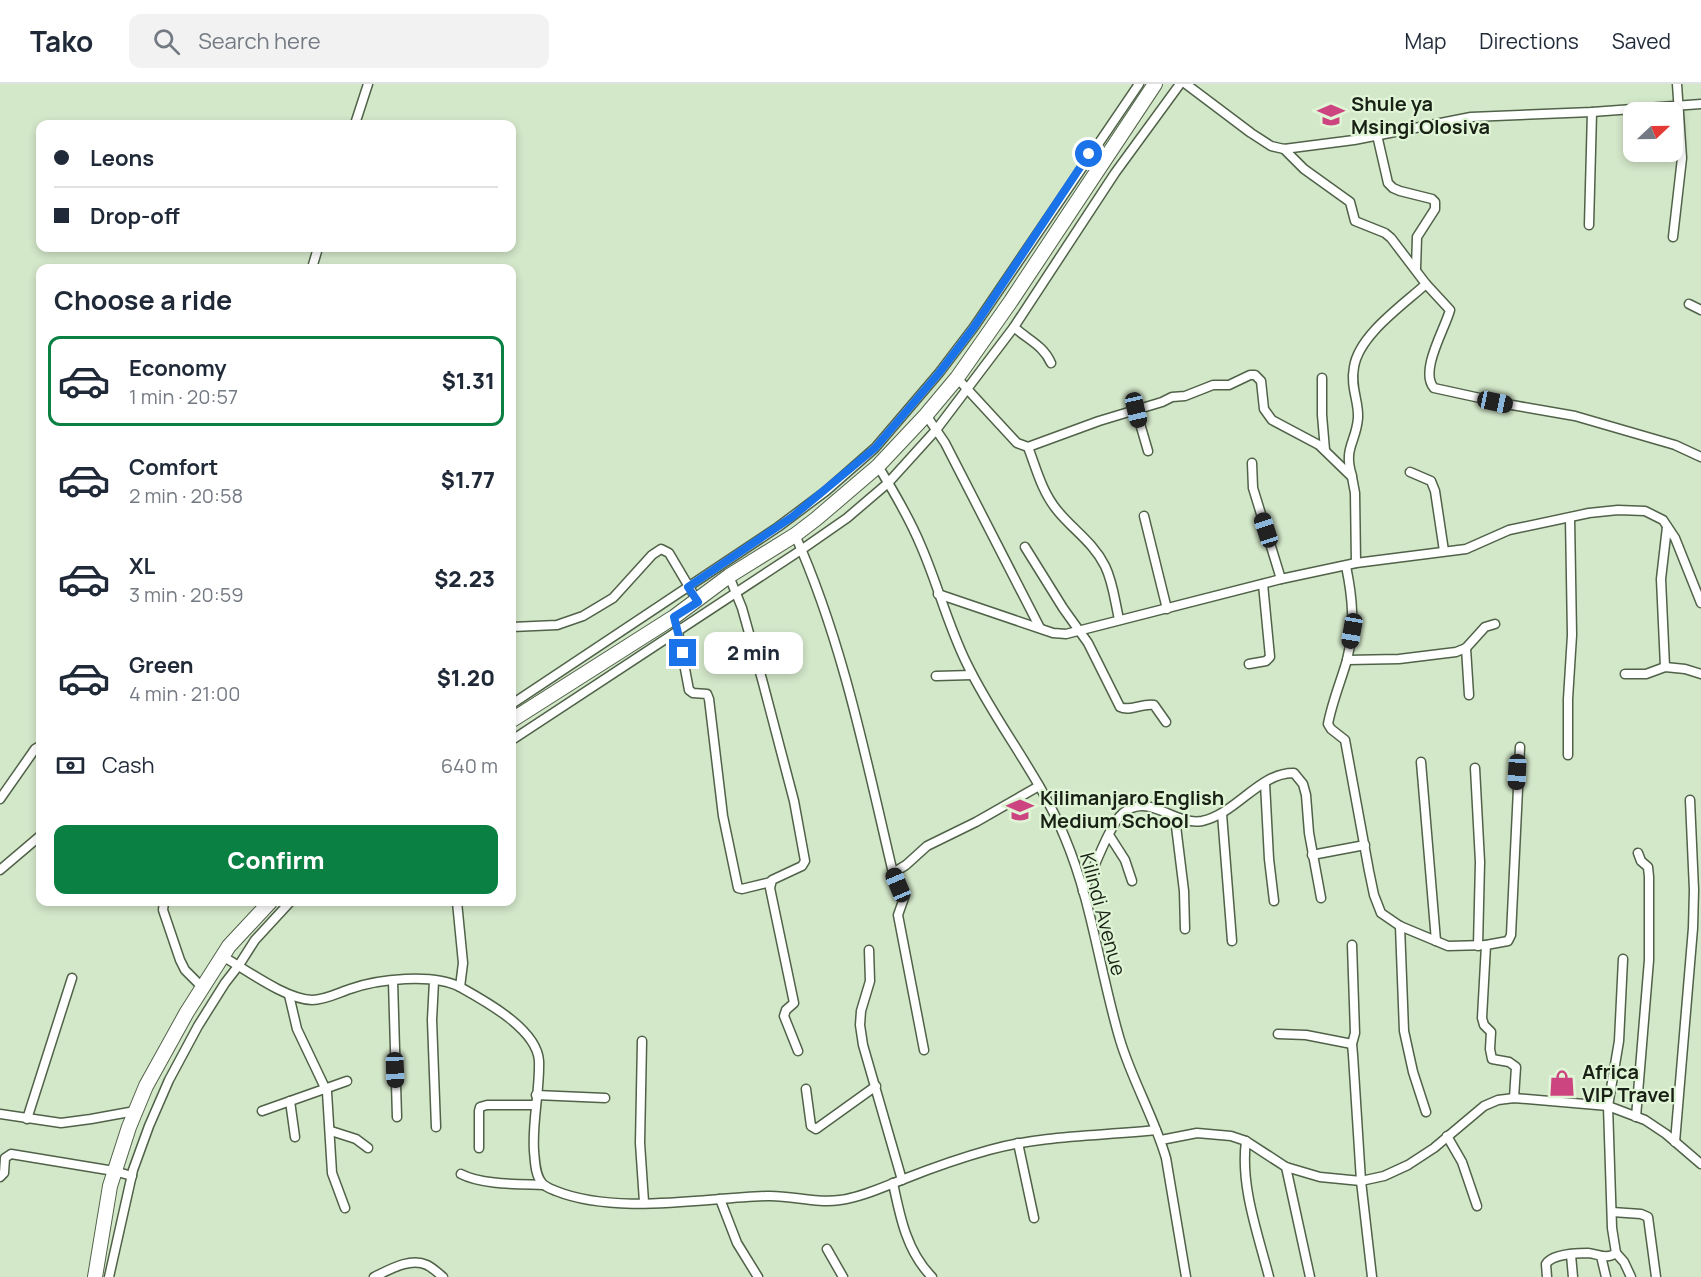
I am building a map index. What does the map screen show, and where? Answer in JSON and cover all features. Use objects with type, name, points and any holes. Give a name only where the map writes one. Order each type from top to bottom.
[{"type":"highway","points":[[516,717],[698,602],[729,576],[795,535],[878,466],[957,378],[1155,84]]},
{"type":"highway","points":[[95,1277],[102,1222],[114,1171],[135,1111],[158,1062],[202,987],[229,946],[266,906]]},
{"type":"street","points":[[356,120],[368,84]]},
{"type":"street","points":[[516,701],[742,552],[806,507],[862,460],[889,433],[974,327],[1139,84]]},
{"type":"street","points":[[516,737],[801,550],[847,518],[888,483],[936,430],[1014,327],[1115,173],[1180,84]]},
{"type":"street","points":[[1186,84],[1251,133],[1272,146],[1284,149],[1343,142],[1471,117],[1623,110]]},
{"type":"street","points":[[1677,84],[1679,102]]},
{"type":"street","points":[[1683,106],[1701,104]]},
{"type":"street","points":[[1589,225],[1592,112]]},
{"type":"street","points":[[1377,135],[1388,183],[1393,188],[1436,202],[1435,209],[1417,237],[1416,269]]},
{"type":"street","points":[[1284,149],[1304,169],[1350,202],[1355,221],[1385,233],[1391,238],[1425,284],[1450,311],[1440,335],[1430,371],[1430,382],[1434,388],[1575,416],[1675,445],[1701,457]]},
{"type":"street","points":[[1673,237],[1682,162]]},
{"type":"street","points":[[1356,563],[1355,493],[1347,458],[1358,415],[1352,386],[1356,359],[1377,329],[1425,284]]},
{"type":"street","points":[[1689,304],[1701,310]]},
{"type":"street","points":[[1014,327],[1040,346],[1051,363]]},
{"type":"street","points":[[957,378],[1017,443],[1028,447],[1172,397],[1185,396],[1219,383],[1229,385],[1255,375],[1261,381],[1264,409],[1272,420],[1325,450],[1352,477]]},
{"type":"street","points":[[1322,378],[1325,450]]},
{"type":"street","points":[[1136,410],[1148,451]]},
{"type":"street","points":[[926,415],[1040,628]]},
{"type":"street","points":[[1028,447],[1052,504],[1088,541],[1105,566],[1111,581],[1119,619]]},
{"type":"street","points":[[1252,462],[1253,488],[1281,579]]},
{"type":"street","name":"Kilindi Avenue","points":[[878,466],[901,503],[918,539],[972,675],[1055,814],[1066,840],[1083,891],[1121,1043],[1161,1140],[1170,1175],[1186,1277]]},
{"type":"street","points":[[1410,472],[1431,482],[1435,491],[1444,551]]},
{"type":"street","points":[[938,594],[1053,633],[1066,634],[1281,579],[1356,563],[1466,549],[1509,530],[1618,510],[1635,510],[1656,515],[1663,520],[1675,538],[1701,603]]},
{"type":"street","points":[[1144,516],[1167,609]]},
{"type":"street","points":[[1568,755],[1568,682],[1572,635],[1570,518]]},
{"type":"street","points":[[1665,667],[1661,579],[1667,526]]},
{"type":"street","points":[[795,535],[814,579],[842,665],[893,873],[904,898],[898,915],[924,1050]]},
{"type":"street","points":[[1025,547],[1094,654],[1120,707],[1124,710],[1146,704],[1154,705],[1166,722]]},
{"type":"street","points":[[516,627],[557,625],[583,616],[613,598],[652,555],[661,549],[669,553],[698,602]]},
{"type":"street","points":[[1346,566],[1353,611],[1347,660],[1328,724],[1345,740],[1374,895],[1381,913],[1400,926],[1448,946],[1482,946],[1508,941],[1511,935],[1520,747]]},
{"type":"street","points":[[674,617],[679,631],[689,690],[693,693],[706,694],[709,699],[723,816],[738,888],[771,882],[802,866],[805,861],[794,801],[754,648],[737,593],[729,576]]},
{"type":"street","points":[[1249,664],[1266,661],[1270,657],[1263,584]]},
{"type":"street","points":[[1347,660],[1400,659],[1456,652],[1466,648],[1485,627],[1495,624]]},
{"type":"street","points":[[1466,648],[1469,695]]},
{"type":"street","points":[[1626,674],[1646,674],[1665,667],[1685,669],[1701,674]]},
{"type":"street","points":[[936,676],[972,675]]},
{"type":"street","points":[[0,800],[36,748]]},
{"type":"street","points":[[1420,762],[1436,941]]},
{"type":"street","points":[[1475,768],[1480,862],[1482,1018],[1484,1025],[1491,1032],[1492,1059],[1509,1062],[1516,1066],[1514,1098]]},
{"type":"street","points":[[1083,891],[1118,819],[1133,808],[1152,806],[1175,818],[1192,822],[1222,814],[1265,783],[1287,773],[1294,773],[1299,777],[1306,795],[1312,855],[1321,898]]},
{"type":"street","points":[[1265,783],[1274,901]]},
{"type":"street","points":[[893,873],[906,866],[927,846],[976,822],[1039,786]]},
{"type":"street","points":[[1675,1142],[1692,946],[1694,890],[1690,800]]},
{"type":"street","points":[[1222,814],[1232,941]]},
{"type":"street","points":[[1175,818],[1184,891],[1185,929]]},
{"type":"street","points":[[1109,835],[1125,860],[1132,881]]},
{"type":"street","points":[[0,870],[36,839]]},
{"type":"street","points":[[1312,855],[1365,845]]},
{"type":"street","points":[[1636,1117],[1649,960],[1648,867],[1641,861],[1638,853]]},
{"type":"street","points":[[771,882],[779,937],[794,1003],[786,1010],[784,1016],[798,1051]]},
{"type":"street","points":[[164,906],[180,960],[185,970],[202,987]]},
{"type":"street","points":[[109,1277],[132,1176],[149,1126],[169,1080],[198,1026],[225,983],[255,940],[286,906]]},
{"type":"street","points":[[457,906],[463,953],[460,987]]},
{"type":"street","points":[[1400,926],[1404,1031],[1413,1072],[1426,1112]]},
{"type":"street","points":[[1352,945],[1355,1034],[1352,1044],[1360,1181],[1372,1277]]},
{"type":"street","points":[[868,951],[870,981],[861,1011],[860,1025],[863,1045],[876,1086],[898,1182],[902,1223],[919,1262],[932,1277]]},
{"type":"street","points":[[222,956],[289,995],[314,1000],[351,988],[393,981],[434,981],[460,987],[510,1019],[532,1040],[539,1063],[535,1100],[535,1162],[543,1185]]},
{"type":"street","points":[[1623,959],[1619,1041],[1608,1106],[1612,1228],[1616,1253],[1624,1262],[1631,1277]]},
{"type":"street","points":[[27,1119],[72,978]]},
{"type":"street","points":[[393,981],[397,1117]]},
{"type":"street","points":[[434,981],[432,1020],[436,1127]]},
{"type":"street","points":[[289,995],[296,1025],[326,1089],[333,1178],[345,1208]]},
{"type":"street","points":[[1278,1034],[1306,1035],[1352,1044]]},
{"type":"street","points":[[642,1041],[640,1143],[644,1202]]},
{"type":"street","points":[[262,1111],[347,1081]]},
{"type":"street","points":[[806,1089],[811,1126],[816,1129],[876,1086]]},
{"type":"street","points":[[479,1148],[478,1111],[480,1107],[487,1104],[605,1098]]},
{"type":"street","points":[[1161,1140],[1197,1132],[1216,1133],[1246,1141],[1286,1167],[1320,1177],[1360,1181],[1384,1176],[1408,1165],[1484,1106],[1498,1100],[1514,1098],[1608,1106],[1652,1125],[1701,1164]]},
{"type":"street","points":[[290,1101],[295,1137]]},
{"type":"street","points":[[0,1114],[53,1122],[73,1122],[135,1111]]},
{"type":"street","points":[[460,1174],[487,1181],[543,1185],[588,1201],[644,1202],[769,1196],[835,1201],[859,1196],[986,1151],[1018,1143],[1156,1130]]},
{"type":"street","points":[[331,1131],[356,1139],[368,1148]]},
{"type":"street","points":[[1447,1136],[1462,1161],[1477,1206]]},
{"type":"street","points":[[1246,1141],[1244,1162],[1246,1180],[1269,1277]]},
{"type":"street","points":[[1018,1143],[1034,1218]]},
{"type":"street","points":[[0,1178],[4,1171],[5,1156],[9,1154],[132,1176]]},
{"type":"street","points":[[1286,1167],[1310,1277]]},
{"type":"street","points":[[720,1199],[737,1244],[758,1277]]},
{"type":"street","points":[[1612,1212],[1641,1214],[1648,1217],[1656,1277]]},
{"type":"street","points":[[827,1249],[843,1277]]},
{"type":"street","points":[[1547,1277],[1546,1264],[1549,1260],[1589,1253],[1601,1257],[1612,1256],[1616,1253]]},
{"type":"street","points":[[1571,1255],[1573,1277]]},
{"type":"street","points":[[1601,1257],[1606,1277]]},
{"type":"street","points":[[374,1277],[415,1262],[430,1267],[443,1277]]},
{"type":"place","name":"Shule ya Msingi Olosiva","points":[[1331,115]]},
{"type":"place","name":"Kilimanjaro English Medium School","points":[[1020,810]]},
{"type":"place","name":"Africa VIP Travel","points":[[1562,1083]]},
{"type":"route","points":[[683,653],[674,617],[698,602],[688,587],[742,552],[826,491],[854,468],[889,433],[974,327],[1089,154]]}]
